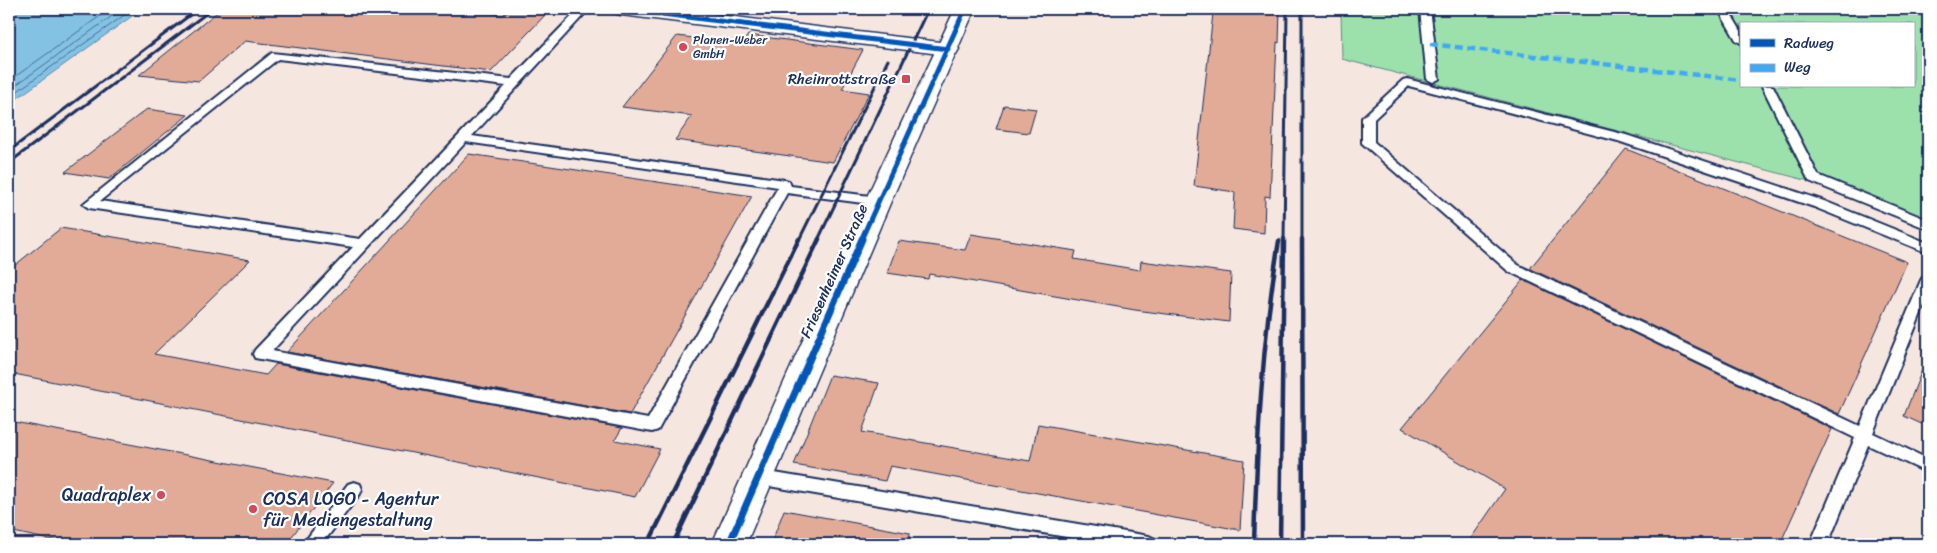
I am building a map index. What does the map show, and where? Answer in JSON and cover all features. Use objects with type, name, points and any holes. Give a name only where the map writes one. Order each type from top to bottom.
[{"type":"street","points":[[621,9],[948,49]]},
{"type":"street","name":"Friesenheimer Straße","points":[[729,544],[878,201],[965,9]]},
{"type":"lane","points":[[463,138],[785,184],[652,426],[260,354],[584,9]]},
{"type":"lane","points":[[1425,9],[1433,79]]},
{"type":"lane","points":[[1723,9],[1740,38]]},
{"type":"lane","points":[[363,244],[89,204],[276,55],[513,83]]},
{"type":"lane","points":[[1928,248],[1819,204],[1622,138],[1406,82],[1368,118],[1368,143],[1513,268],[1928,466]]},
{"type":"lane","points":[[1768,88],[1813,178],[1928,225]]},
{"type":"lane","points":[[783,189],[878,201]]},
{"type":"lane","points":[[1820,544],[1928,280]]},
{"type":"lane","points":[[758,477],[1149,544]]},
{"type":"lane","points":[[312,544],[354,488]]},
{"type":"shaded area","points":[[142,9],[1341,9],[1343,59],[1809,181],[1928,229],[1928,544],[9,544],[9,104]]},
{"type":"green space","points":[[1341,9],[1928,9],[1928,229],[1809,181],[1342,59]]},
{"type":"water","points":[[9,9],[142,9],[9,104]]},
{"type":"building","points":[[221,9],[451,9],[503,15],[510,9],[513,9],[547,13],[491,72],[245,41],[199,81],[139,75]]},
{"type":"building","points":[[1217,9],[1248,13],[1248,9],[1280,9],[1270,197],[1265,196],[1264,233],[1233,229],[1235,192],[1194,186],[1213,13],[1217,14]]},
{"type":"building","points":[[748,35],[863,50],[842,89],[869,93],[833,162],[675,140],[692,116],[622,107],[677,36],[742,44]]},
{"type":"building","points":[[1004,105],[1036,109],[1029,133],[996,129]]},
{"type":"building","points":[[147,109],[188,115],[109,179],[65,172]]},
{"type":"building","points":[[1626,149],[1907,262],[1839,414],[1531,269]]},
{"type":"building","points":[[469,154],[752,196],[630,414],[287,352]]},
{"type":"building","points":[[61,228],[250,260],[154,354],[266,375],[276,364],[622,428],[615,440],[660,449],[635,497],[9,373],[9,270]]},
{"type":"building","points":[[971,234],[1076,251],[1074,259],[1140,270],[1141,261],[1231,273],[1229,322],[1135,310],[929,274],[928,279],[887,273],[899,241],[965,250]]},
{"type":"building","points":[[1523,280],[1832,429],[1780,544],[1467,544],[1505,489],[1402,428]]},
{"type":"building","points":[[1928,357],[1928,427],[1904,416]]},
{"type":"building","points":[[830,375],[879,383],[862,432],[1030,461],[1038,424],[1244,460],[1240,530],[890,466],[885,481],[794,465]]},
{"type":"building","points":[[9,421],[333,483],[286,544],[69,544],[9,531]]},
{"type":"building","points":[[784,510],[910,533],[909,544],[771,544]]},
{"type":"railway","points":[[9,151],[198,9]]},
{"type":"railway","points":[[9,163],[212,9]]},
{"type":"railway","points":[[818,240],[928,9]]},
{"type":"railway","points":[[1284,240],[1287,9]]},
{"type":"railway","points":[[1302,9],[1302,239]]},
{"type":"railway","points":[[799,240],[888,60]]},
{"type":"railway","points":[[648,544],[799,239]]},
{"type":"railway","points":[[673,544],[819,239]]},
{"type":"railway","points":[[1280,544],[1284,239]]},
{"type":"railway","points":[[1302,239],[1303,544]]},
{"type":"railway","points":[[1254,544],[1264,354],[1279,241]]},
{"type":"marked path","points":[[1903,9],[1928,16]]},
{"type":"marked path","points":[[1430,44],[1740,80]]},
{"type":"cycle path","points":[[621,9],[948,49]]},
{"type":"cycle path","points":[[729,544],[878,201],[965,9]]},
{"type":"place","name":"Planen-Weber GmbH","points":[[683,47]]},
{"type":"place","name":"Rheinrottstraße","points":[[906,79]]},
{"type":"place","name":"Quadraplex","points":[[161,495]]},
{"type":"place","name":"COSA LOGO - Agentur für Mediengestaltung","points":[[253,509]]}]
